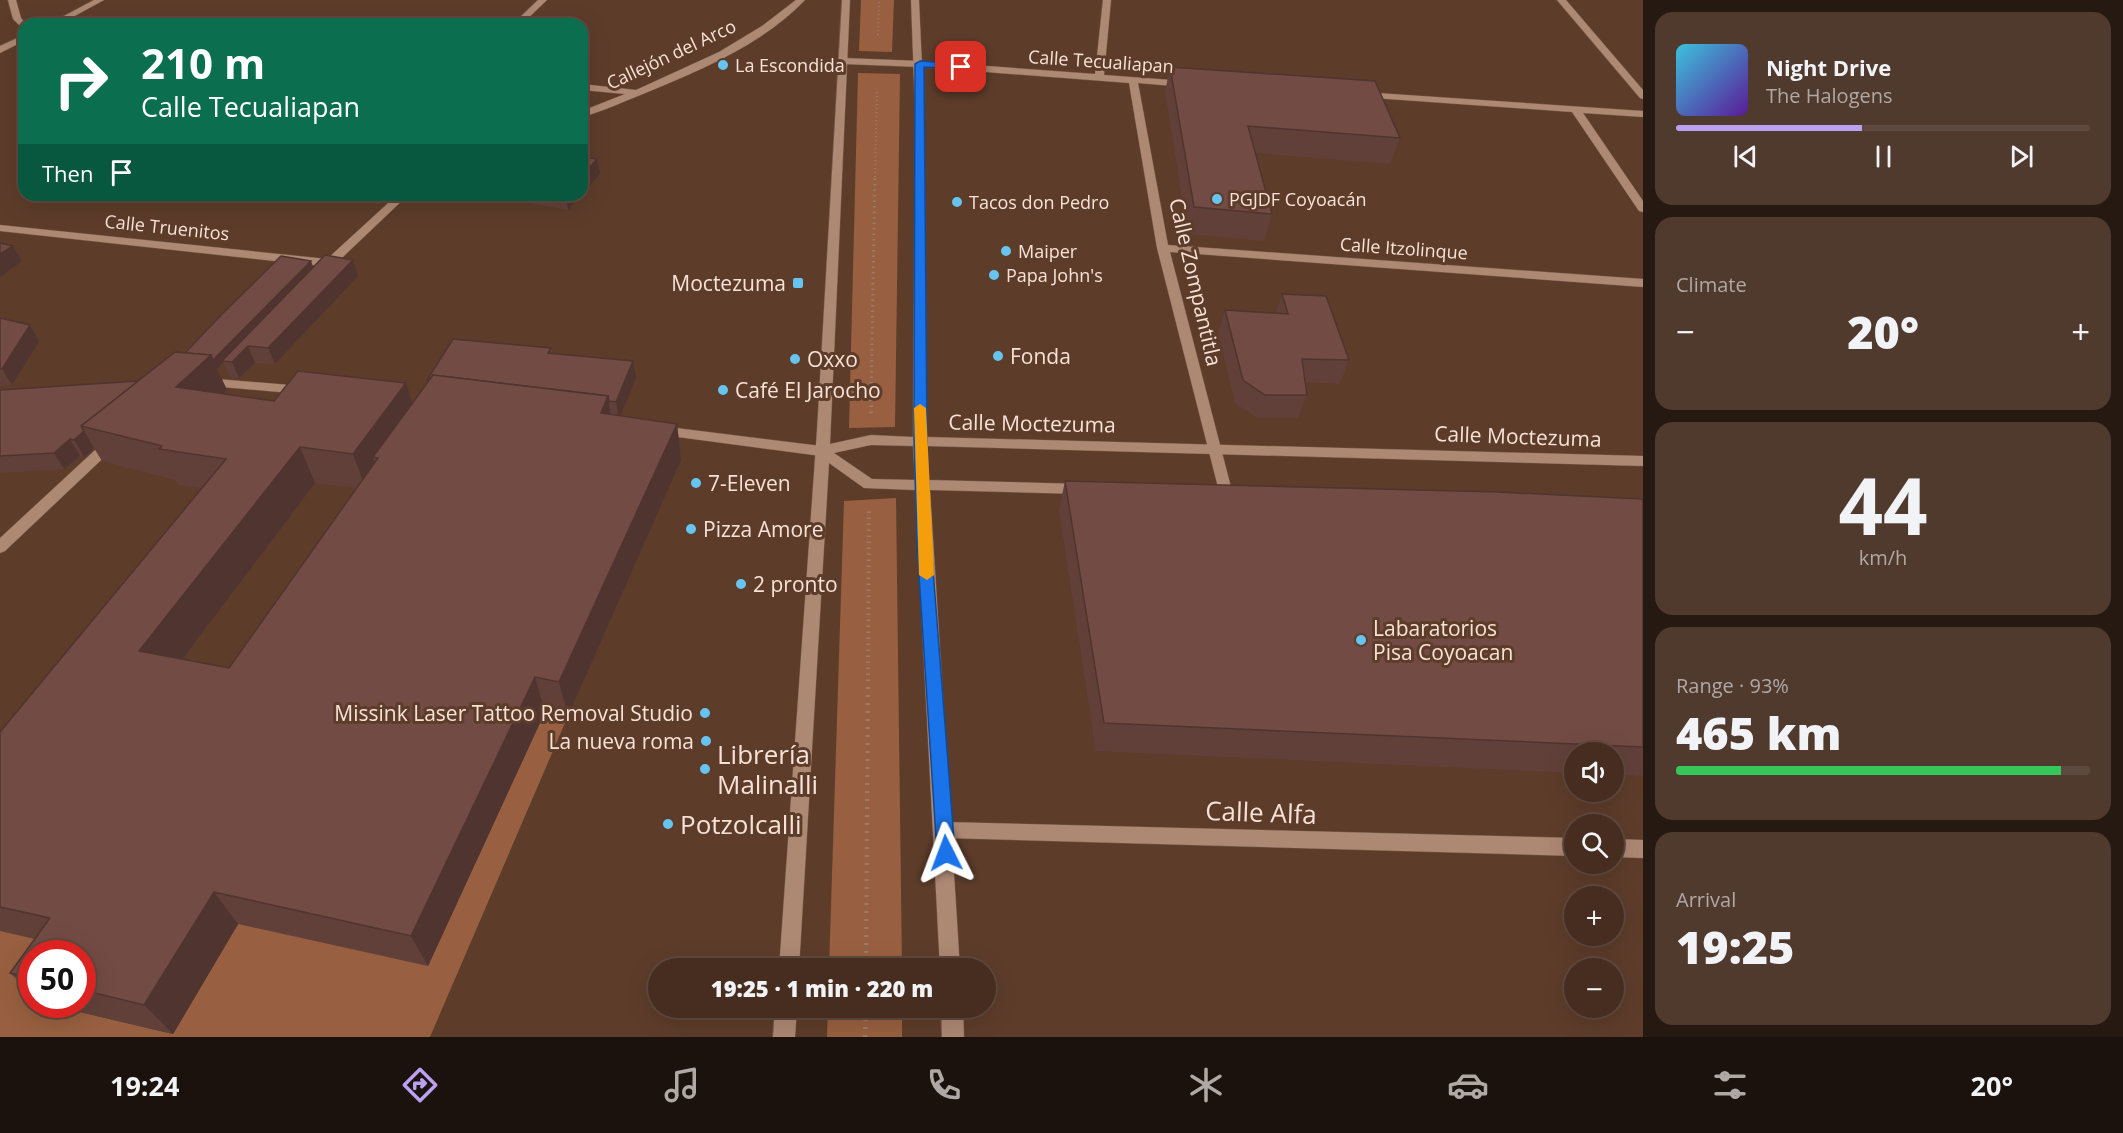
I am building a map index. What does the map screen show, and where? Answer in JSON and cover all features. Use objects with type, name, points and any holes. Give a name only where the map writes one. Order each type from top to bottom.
[{"type":"street","points":[[12,0],[18,21]]},
{"type":"street","points":[[65,18],[100,0]]},
{"type":"street","points":[[524,18],[543,0]]},
{"type":"street","name":"Callejón del Arco","points":[[588,112],[637,93],[737,44],[764,29],[801,0]]},
{"type":"street","points":[[790,958],[846,0]]},
{"type":"street","points":[[915,0],[920,64],[920,441],[925,556],[945,830],[950,958]]},
{"type":"street","points":[[1099,78],[1107,0]]},
{"type":"street","points":[[1562,0],[1643,96]]},
{"type":"street","points":[[0,50],[18,41]]},
{"type":"street","name":"Calle Tecualiapan","points":[[844,61],[920,64],[1193,85]]},
{"type":"street","name":"Calle Zompantitla","points":[[1133,81],[1163,248],[1225,492]]},
{"type":"street","points":[[588,88],[637,93]]},
{"type":"street","points":[[1348,95],[1643,114]]},
{"type":"street","points":[[1575,109],[1643,209]]},
{"type":"street","points":[[313,280],[396,201]]},
{"type":"street","name":"Calle Truenitos","points":[[2,230],[329,263]]},
{"type":"street","name":"Calle Itzolinque","points":[[1163,248],[1643,283]]},
{"type":"street","points":[[188,381],[218,378],[320,392]]},
{"type":"street","points":[[647,429],[821,451],[869,484],[1097,489]]},
{"type":"street","points":[[0,547],[55,493],[127,430]]},
{"type":"street","name":"Calle Moctezuma","points":[[821,451],[871,440],[1643,461]]},
{"type":"street","name":"Calle Alfa","points":[[945,830],[1564,847]]},
{"type":"street","points":[[1624,848],[1643,849]]},
{"type":"street","points":[[784,1037],[785,1018]]},
{"type":"street","points":[[952,1018],[953,1037]]},
{"type":"path","points":[[871,440],[877,85]]},
{"type":"path","points":[[866,958],[869,484]]},
{"type":"path","points":[[865,1037],[866,1018]]},
{"type":"shaded area","points":[[861,0],[894,0],[892,52],[859,51]]},
{"type":"shaded area","points":[[858,73],[900,74],[895,427],[849,428]]},
{"type":"shaded area","points":[[896,498],[902,958],[829,958],[844,501]]},
{"type":"shaded area","points":[[392,684],[568,716],[430,1037],[0,1037],[0,930],[196,692],[41,940],[18,940],[18,1018],[96,1018],[96,1016],[173,1034],[346,741]]},
{"type":"shaded area","points":[[828,1018],[902,1018],[902,1037],[827,1037]]},
{"type":"building","name":"PGJDF Coyoacán","points":[[1170,67],[1375,81],[1400,138],[1248,126],[1272,214],[1194,207]]},
{"type":"building","points":[[588,158],[597,159],[588,169]]},
{"type":"building","points":[[0,243],[13,246],[0,254]]},
{"type":"building","points":[[325,255],[353,260],[268,348],[248,346],[232,362],[222,361]]},
{"type":"building","points":[[281,256],[311,261],[213,360],[211,355],[185,353],[222,314]]},
{"type":"building","points":[[1282,294],[1326,296],[1349,360],[1302,359],[1307,395],[1265,395],[1243,380],[1225,310],[1288,314]]},
{"type":"building","points":[[0,318],[30,325],[2,369],[0,369]]},
{"type":"building","points":[[453,339],[551,348],[548,353],[633,361],[616,402],[609,401],[608,396],[433,375],[427,380]]},
{"type":"building","points":[[175,352],[211,355],[176,387],[274,401],[298,371],[406,383],[353,454],[300,447],[139,651],[229,668],[378,458],[373,457],[433,375],[608,396],[601,413],[677,424],[559,682],[535,677],[411,936],[214,892],[144,1005],[96,993],[96,940],[34,940],[50,918],[0,907],[0,732],[226,459],[159,449],[162,446],[81,426]]},
{"type":"building","points":[[138,381],[81,426],[84,431],[74,440],[70,439],[54,453],[0,456],[0,390]]},
{"type":"building","name":"Labaratorios Pisa Coyoacan","points":[[1065,481],[1497,492],[1643,499],[1643,747],[1624,746],[1624,742],[1564,743],[1104,723]]},
{"type":"building","points":[[18,962],[18,975],[10,973]]},
{"type":"slow traffic","points":[[920,408],[927,575]]},
{"type":"place","name":"La Escondida","points":[[723,65]]},
{"type":"place","name":"PGJDF Coyoacán","points":[[1217,199]]},
{"type":"place","name":"Tacos don Pedro","points":[[957,202]]},
{"type":"place","name":"Maiper","points":[[1006,251]]},
{"type":"place","name":"Papa John's","points":[[994,275]]},
{"type":"place","name":"Moctezuma","points":[[798,283]]},
{"type":"place","name":"Fonda","points":[[998,356]]},
{"type":"place","name":"Oxxo","points":[[795,359]]},
{"type":"place","name":"Café El Jarocho","points":[[723,390]]},
{"type":"place","name":"7-Eleven","points":[[696,483]]},
{"type":"place","name":"Pizza Amore","points":[[691,529]]},
{"type":"place","name":"2 pronto","points":[[741,584]]},
{"type":"place","name":"Labaratorios Pisa Coyoacan","points":[[1361,640]]},
{"type":"place","name":"Missink Laser Tattoo Removal Studio","points":[[705,713]]},
{"type":"place","name":"La nueva roma","points":[[706,741]]},
{"type":"place","name":"Librería Malinalli","points":[[705,769]]},
{"type":"place","name":"Potzolcalli","points":[[668,824]]},
{"type":"route","points":[[946,853],[924,544],[920,441],[920,64],[961,67]]}]
